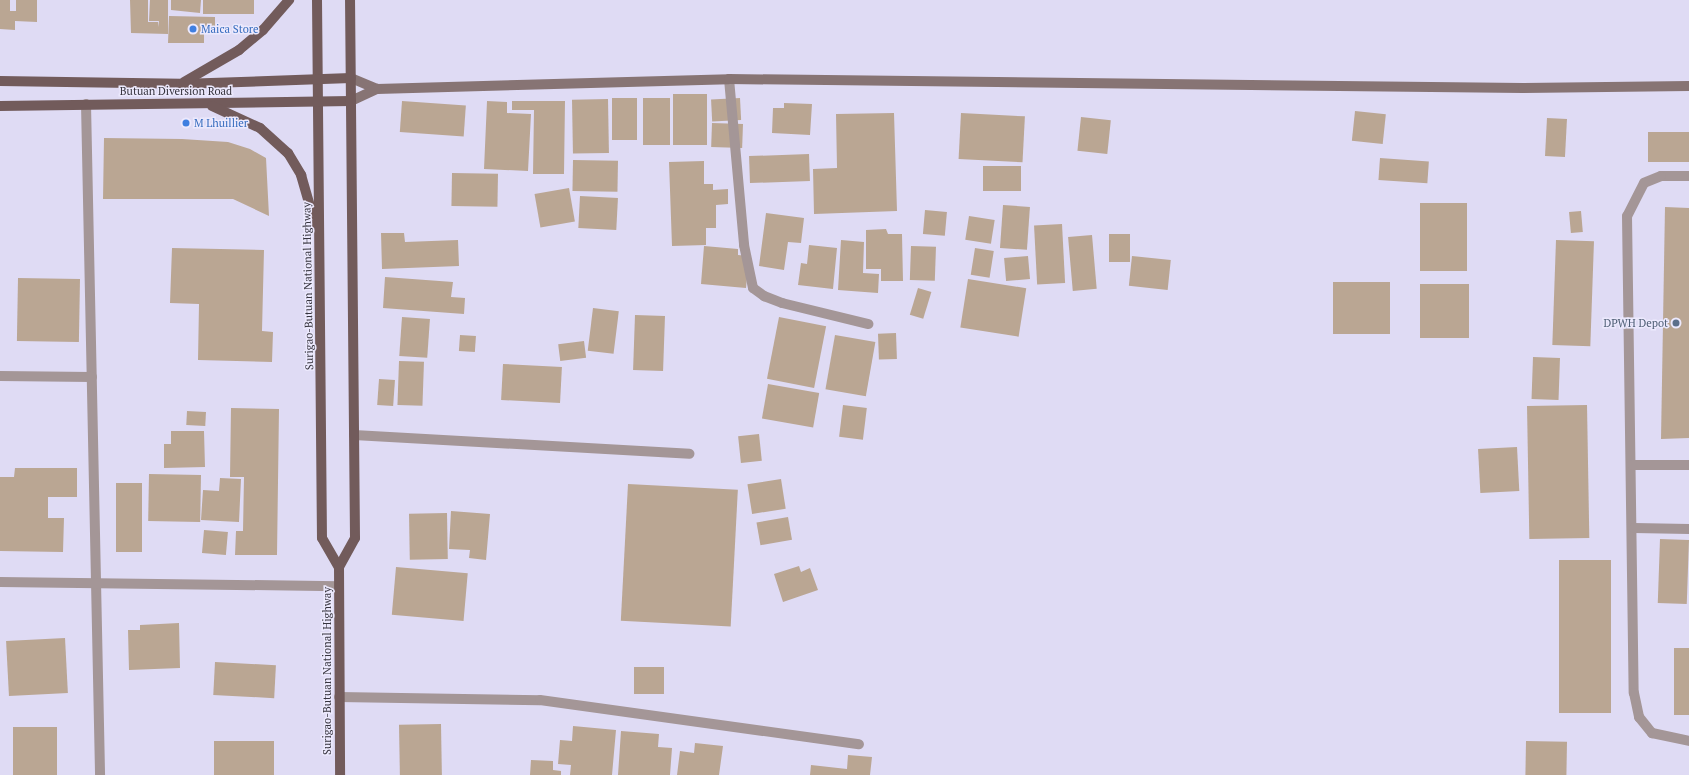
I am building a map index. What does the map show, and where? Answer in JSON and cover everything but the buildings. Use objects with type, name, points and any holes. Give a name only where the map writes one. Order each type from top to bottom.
[{"type":"main road","points":[[181,84],[239,50],[263,30],[288,0]]},
{"type":"main road","name":"Surigao-Butuan National Highway","points":[[317,0],[322,538],[339,568]]},
{"type":"main road","name":"Surigao-Butuan National Highway","points":[[340,775],[339,568],[355,538],[350,0]]},
{"type":"main road","name":"Butuan Diversion Road","points":[[0,81],[181,84],[351,78]]},
{"type":"main road","name":"Butuan Diversion Road","points":[[0,106],[351,102]]},
{"type":"main road","points":[[205,104],[239,116],[260,128],[288,153],[301,175],[319,239]]},
{"type":"street","points":[[351,78],[377,89],[729,79],[1515,88],[1689,86]]},
{"type":"street","points":[[729,79],[744,245],[754,288],[764,296],[782,303],[868,324]]},
{"type":"street","points":[[351,102],[377,89]]},
{"type":"street","points":[[86,104],[100,775]]},
{"type":"street","points":[[1689,176],[1661,176],[1644,183],[1627,216],[1634,528],[1634,693],[1639,717],[1652,733],[1674,740],[1689,741]]},
{"type":"street","points":[[0,376],[92,376]]},
{"type":"street","points":[[354,436],[689,454]]},
{"type":"street","points":[[1632,465],[1689,465]]},
{"type":"street","points":[[1634,528],[1689,529]]},
{"type":"street","points":[[0,582],[339,586]]},
{"type":"street","points":[[339,697],[540,700],[859,744]]},
{"type":"place","name":"Maica Store","points":[[193,29]]},
{"type":"place","name":"M Lhuillier","points":[[186,123]]},
{"type":"place","name":"DPWH Depot","points":[[1676,323]]}]
